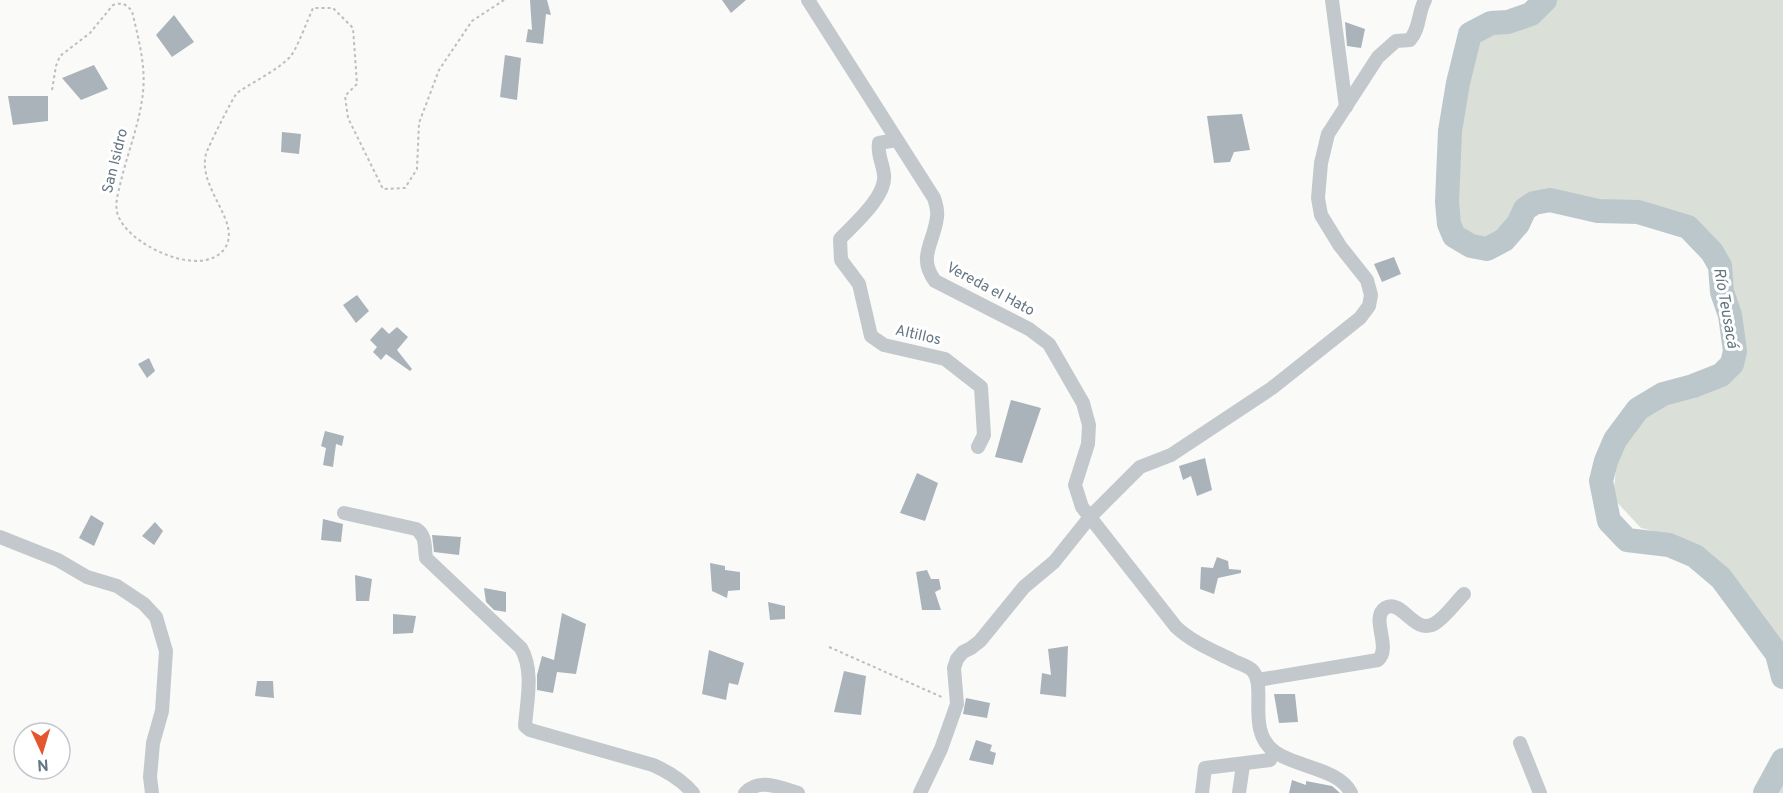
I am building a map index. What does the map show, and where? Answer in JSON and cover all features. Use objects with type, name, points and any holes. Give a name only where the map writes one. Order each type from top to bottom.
[{"type":"street","name":"Vereda el Hato","points":[[808,0],[934,198],[938,215],[925,261],[928,272],[935,281],[1029,329],[1049,344],[1083,403],[1089,425],[1088,444],[1075,485],[1078,498],[1090,517],[1176,627],[1188,638],[1252,670],[1258,680]]},
{"type":"street","points":[[1332,0],[1346,107]]},
{"type":"street","points":[[920,793],[941,749],[957,704],[954,668],[963,652],[980,641],[1024,587],[1054,562],[1090,517],[1140,467],[1172,455],[1272,388],[1360,318],[1369,306],[1371,295],[1367,280],[1340,246],[1318,208],[1321,163],[1328,134],[1378,57],[1396,40],[1410,40],[1417,30],[1419,15],[1425,0]]},
{"type":"street","name":"Altillos","points":[[897,140],[879,143],[878,153],[885,178],[875,204],[840,239],[841,260],[859,284],[871,336],[885,345],[945,359],[981,387],[984,435],[978,447]]},
{"type":"street","points":[[344,513],[421,532],[424,537],[426,558],[521,648],[527,659],[528,667],[525,726],[530,730],[653,765],[668,771],[693,793]]},
{"type":"street","points":[[0,537],[58,560],[87,577],[117,586],[144,603],[156,617],[166,651],[162,711],[153,743],[150,777],[152,793]]},
{"type":"street","points":[[1278,760],[1261,732],[1258,713],[1258,680],[1378,660],[1384,651],[1380,618],[1383,609],[1387,607],[1399,609],[1418,624],[1428,626],[1435,624],[1464,594]]},
{"type":"street","points":[[1521,743],[1540,793]]},
{"type":"street","points":[[1202,793],[1205,768],[1278,760],[1338,778],[1345,783],[1351,793]]},
{"type":"street","points":[[1239,793],[1243,765]]},
{"type":"street","points":[[745,793],[750,787],[764,785],[798,793]]},
{"type":"path","name":"San Isidro","points":[[52,90],[60,56],[90,33],[113,5],[119,3],[127,5],[132,11],[143,64],[143,92],[116,203],[121,224],[132,235],[160,251],[184,260],[198,262],[210,260],[226,247],[229,229],[205,174],[204,163],[207,150],[234,95],[291,56],[313,8],[333,8],[353,28],[357,84],[345,96],[348,118],[383,189],[405,188],[417,169],[419,123],[439,70],[472,21],[504,0]]},
{"type":"path","points":[[829,647],[957,704]]},
{"type":"shaded area","points":[[1534,0],[1783,0],[1783,680],[1763,626],[1727,588],[1696,547],[1669,535],[1641,528],[1613,498],[1618,449],[1640,414],[1688,394],[1725,382],[1740,362],[1729,318],[1716,243],[1674,220],[1644,213],[1558,207],[1516,214],[1500,238],[1478,252],[1459,250],[1447,206],[1444,166],[1448,127],[1462,67],[1473,40],[1478,35],[1520,13]]},
{"type":"shaded area","points":[[1783,757],[1783,793],[1768,793],[1770,788]]},
{"type":"building","points":[[530,0],[547,0],[551,15],[546,14],[543,44],[526,42],[528,29],[532,30]]},
{"type":"building","points":[[722,0],[746,0],[731,13]]},
{"type":"building","points":[[174,15],[194,42],[172,57],[156,35]]},
{"type":"building","points":[[1345,22],[1365,29],[1361,48],[1347,46]]},
{"type":"building","points":[[505,55],[521,58],[517,100],[500,97]]},
{"type":"building","points":[[94,65],[108,89],[81,100],[62,78]]},
{"type":"building","points":[[8,96],[48,96],[48,121],[13,125]]},
{"type":"building","points":[[1242,114],[1250,150],[1234,152],[1230,162],[1214,163],[1207,116]]},
{"type":"building","points":[[282,132],[301,134],[299,154],[281,152]]},
{"type":"building","points":[[1394,257],[1401,274],[1382,282],[1374,264]]},
{"type":"building","points":[[357,295],[369,311],[356,323],[343,305]]},
{"type":"building","points":[[382,327],[389,334],[397,327],[408,337],[397,350],[412,369],[410,371],[386,354],[381,360],[373,352],[377,347],[370,340]]},
{"type":"building","points":[[149,358],[155,371],[147,378],[138,364]]},
{"type":"building","points":[[1011,400],[1041,408],[1022,463],[995,457]]},
{"type":"building","points":[[325,431],[344,436],[342,446],[336,444],[333,467],[323,465],[326,448],[321,446]]},
{"type":"building","points":[[1205,458],[1212,490],[1197,496],[1191,476],[1183,480],[1179,466]]},
{"type":"building","points":[[917,473],[938,483],[925,521],[900,513]]},
{"type":"building","points":[[91,515],[104,523],[94,546],[79,538]]},
{"type":"building","points":[[323,519],[343,524],[341,542],[321,540]]},
{"type":"building","points":[[155,522],[163,531],[154,545],[142,536]]},
{"type":"building","points":[[432,535],[461,537],[459,555],[434,552]]},
{"type":"building","points":[[1217,557],[1228,561],[1229,569],[1241,570],[1241,573],[1218,578],[1214,594],[1200,589],[1201,567],[1213,568]]},
{"type":"building","points":[[710,563],[725,566],[725,570],[740,572],[740,590],[728,591],[727,598],[712,591]]},
{"type":"building","points":[[927,570],[931,579],[939,579],[941,589],[935,592],[941,610],[922,610],[916,572]]},
{"type":"building","points":[[355,575],[372,579],[369,601],[356,601]]},
{"type":"building","points":[[484,588],[506,592],[506,612],[494,610],[486,602]]},
{"type":"building","points":[[768,602],[785,606],[785,619],[770,620]]},
{"type":"building","points":[[562,613],[586,624],[576,674],[557,672],[553,693],[537,690],[537,675],[542,656],[554,660]]},
{"type":"building","points":[[393,614],[416,616],[413,633],[393,634]]},
{"type":"building","points":[[1068,646],[1066,697],[1040,694],[1042,673],[1051,675],[1048,649]]},
{"type":"building","points":[[709,650],[744,663],[738,685],[729,683],[726,700],[702,694]]},
{"type":"building","points":[[844,671],[866,676],[861,715],[834,712]]},
{"type":"building","points":[[257,681],[273,681],[274,698],[255,696]]},
{"type":"building","points":[[1274,694],[1295,694],[1298,722],[1279,723]]},
{"type":"building","points":[[966,698],[990,703],[987,718],[963,714]]},
{"type":"building","points":[[976,740],[992,745],[990,751],[996,753],[993,765],[969,760]]},
{"type":"building","points":[[1292,780],[1306,785],[1306,781],[1332,786],[1340,793],[1289,793]]},
{"type":"waterway","name":"Río Teusacá","points":[[1545,0],[1531,14],[1508,22],[1491,23],[1470,34],[1458,83],[1450,131],[1447,202],[1449,224],[1454,236],[1471,246],[1487,249],[1504,240],[1518,224],[1525,209],[1534,203],[1550,200],[1598,211],[1638,212],[1688,227],[1712,252],[1720,266],[1722,292],[1730,315],[1735,351],[1732,364],[1721,375],[1663,394],[1638,409],[1615,440],[1601,481],[1609,521],[1627,540],[1669,545],[1695,556],[1721,578],[1777,654],[1783,677]]},
{"type":"waterway","name":"Río Teusacá","points":[[1765,793],[1783,760]]}]
